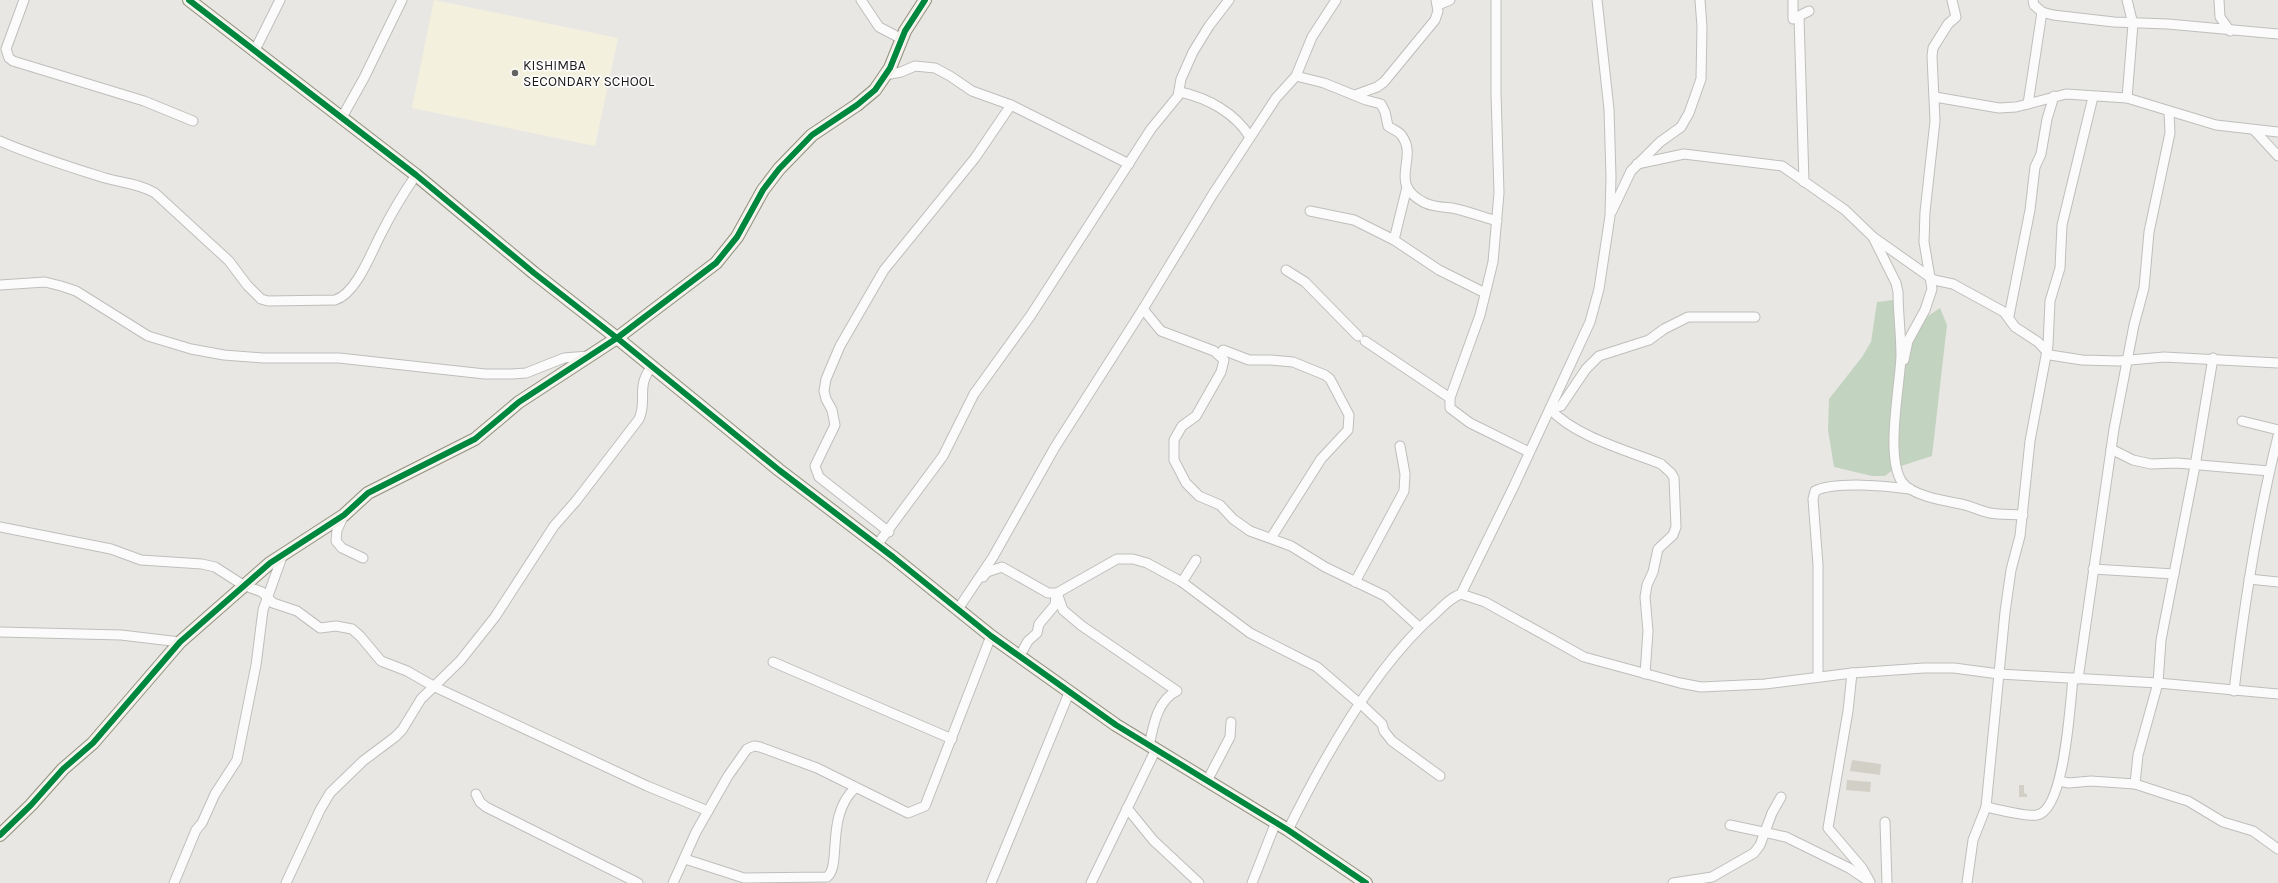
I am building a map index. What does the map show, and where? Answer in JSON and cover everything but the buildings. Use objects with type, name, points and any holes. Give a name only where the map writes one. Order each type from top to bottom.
[{"type":"street","points":[[0,58],[6,49],[24,0]]},
{"type":"street","points":[[189,0],[254,52],[416,176],[779,470],[877,545],[991,636],[1069,693],[1152,747],[1276,822],[1364,882]]},
{"type":"street","points":[[254,52],[280,0]]},
{"type":"street","points":[[341,119],[364,78],[402,0]]},
{"type":"street","points":[[861,0],[879,27],[902,39]]},
{"type":"street","points":[[0,835],[31,805],[63,769],[93,743],[180,642],[243,585],[283,554],[344,515],[368,493],[448,454],[475,439],[519,402],[617,338],[716,263],[738,237],[763,190],[779,169],[812,135],[867,98],[890,68],[902,39],[925,0]]},
{"type":"street","points":[[877,545],[889,532],[943,456],[974,394],[1031,315],[1151,129],[1180,92],[1181,79],[1193,52],[1209,26],[1229,0]]},
{"type":"street","points":[[958,609],[993,557],[1055,447],[1143,310],[1250,137],[1276,98],[1296,76],[1312,37],[1336,0]]},
{"type":"street","points":[[1355,95],[1373,89],[1384,82],[1435,20],[1437,2],[1450,0]]},
{"type":"street","points":[[1496,0],[1496,99],[1499,193],[1493,262],[1480,315],[1450,398],[1450,408],[1470,423],[1529,452]]},
{"type":"street","points":[[1288,830],[1312,782],[1360,703],[1419,627],[1453,598],[1461,594],[1590,322],[1595,306],[1610,216],[1611,177],[1609,109],[1597,0]]},
{"type":"street","points":[[1610,216],[1625,181],[1637,164],[1660,142],[1681,127],[1689,113],[1701,79],[1702,26],[1700,0]]},
{"type":"street","points":[[1793,0],[1793,19],[1809,11]]},
{"type":"street","points":[[1900,363],[1906,354],[1908,341],[1930,300],[1932,290],[1924,242],[1925,212],[1935,121],[1932,56],[1933,48],[1948,24],[1956,17],[1952,0]]},
{"type":"street","points":[[2032,0],[2036,7],[2042,12],[2053,15],[2133,24],[2168,24],[2230,31],[2278,34]]},
{"type":"street","points":[[2127,0],[2133,24],[2128,98]]},
{"type":"street","points":[[2219,0],[2220,17],[2230,31]]},
{"type":"street","points":[[2028,104],[2042,12]]},
{"type":"street","points":[[1799,17],[1804,182]]},
{"type":"street","points":[[6,49],[9,58],[13,61],[144,102],[193,121]]},
{"type":"street","points":[[885,75],[901,72],[915,66],[929,67],[950,76],[972,91],[1011,106],[1129,164]]},
{"type":"street","points":[[1296,76],[1324,83],[1368,101],[1379,102],[1386,112],[1388,126],[1397,131],[1404,138],[1407,154],[1404,176],[1407,187],[1394,240]]},
{"type":"street","points":[[1180,92],[1199,98],[1233,115],[1250,137]]},
{"type":"street","points":[[1935,97],[1999,108],[2028,104],[2066,94],[2093,97],[2128,98],[2169,112],[2216,125],[2278,132]]},
{"type":"street","points":[[2009,316],[2030,210],[2035,167],[2041,154],[2047,119],[2054,96]]},
{"type":"street","points":[[1967,883],[1973,840],[1986,807],[2004,612],[2023,515],[2030,441],[2046,352],[2050,301],[2060,268],[2062,225],[2093,97]]},
{"type":"street","points":[[889,532],[819,477],[816,472],[815,466],[835,425],[832,410],[826,399],[826,379],[840,346],[884,270],[975,158],[1011,106]]},
{"type":"street","points":[[1986,807],[2036,815],[2044,811],[2051,804],[2059,781],[2102,522],[2111,449],[2127,361],[2144,288],[2149,232],[2170,133],[2169,112]]},
{"type":"street","points":[[2254,130],[2278,156]]},
{"type":"street","points":[[0,141],[68,166],[122,183],[142,186],[155,193],[229,261],[247,285],[261,299],[268,301],[335,300],[344,296],[362,272],[390,218],[416,176]]},
{"type":"street","points":[[1637,164],[1684,154],[1782,166],[1845,210],[1873,237],[1930,277],[1935,280],[1953,284],[2004,312],[2009,316],[2016,327],[2038,342],[2046,352],[2052,356],[2082,360],[2127,361],[2164,357],[2213,358],[2278,363]]},
{"type":"street","points":[[1407,187],[1421,200],[1433,206],[1452,208],[1497,221]]},
{"type":"street","points":[[1310,210],[1354,220],[1394,240],[1439,270],[1485,293]]},
{"type":"street","points":[[1873,237],[1897,287],[1900,363],[1894,407],[1894,447],[1902,482],[1910,489]]},
{"type":"street","points":[[1286,270],[1305,282],[1361,338],[1450,398]]},
{"type":"street","points":[[0,285],[45,282],[61,286],[76,291],[148,336],[191,349],[224,355],[263,358],[340,358],[486,374],[526,373],[564,358],[588,356]]},
{"type":"street","points":[[1143,310],[1161,331],[1214,351],[1224,360],[1222,372],[1196,416],[1182,426],[1174,440],[1174,460],[1186,483],[1199,496],[1220,505],[1241,525],[1255,533],[1291,546],[1325,567],[1385,596],[1419,627]]},
{"type":"street","points":[[1550,409],[1561,406],[1586,369],[1599,356],[1649,340],[1664,329],[1688,317],[1755,318]]},
{"type":"street","points":[[1223,350],[1249,360],[1286,361],[1325,375],[1330,380],[1349,414],[1348,430],[1321,459],[1271,538]]},
{"type":"street","points":[[2135,784],[2138,755],[2158,683],[2161,640],[2195,466],[2213,358]]},
{"type":"street","points":[[286,883],[330,793],[363,760],[395,737],[402,730],[421,699],[435,687],[495,617],[554,526],[576,502],[639,419],[642,409],[641,385],[652,366]]},
{"type":"street","points":[[1550,409],[1559,418],[1580,431],[1661,464],[1674,478],[1676,527],[1673,535],[1658,549],[1646,591],[1648,631],[1645,674]]},
{"type":"street","points":[[2242,421],[2278,430]]},
{"type":"street","points":[[2234,691],[2249,579],[2269,471],[2278,436]]},
{"type":"street","points":[[1355,582],[1404,491],[1405,474],[1400,446]]},
{"type":"street","points":[[2111,449],[2133,460],[2147,463],[2269,471]]},
{"type":"street","points":[[1818,677],[1818,565],[1813,499],[1815,491],[1838,486],[1887,486],[1910,489],[1945,502],[1961,504],[1990,513],[2023,515]]},
{"type":"street","points":[[344,515],[337,530],[336,541],[342,548],[363,558]]},
{"type":"street","points":[[0,527],[111,550],[141,560],[209,565],[222,570],[243,585],[257,590],[267,597],[272,603],[297,610],[320,628],[336,626],[352,629],[360,636],[381,661],[407,671],[435,687],[647,786],[708,811]]},
{"type":"street","points":[[174,883],[196,830],[202,824],[215,794],[237,760],[251,695],[264,610],[267,597],[283,554]]},
{"type":"street","points":[[972,588],[988,572],[1002,567],[1048,593],[1057,593],[1117,559],[1133,559],[1147,563],[1182,582],[1250,633],[1317,667],[1360,703],[1382,724],[1384,731],[1392,741],[1416,756],[1440,776]]},
{"type":"street","points":[[1182,582],[1196,560]]},
{"type":"street","points":[[2093,569],[2174,574]]},
{"type":"street","points":[[2249,579],[2278,582]]},
{"type":"street","points":[[1020,657],[1028,641],[1037,633],[1039,624],[1055,605],[1057,593]]},
{"type":"street","points":[[1057,593],[1063,610],[1082,626],[1177,691],[1171,693],[1155,717],[1152,747],[1127,808],[1091,883]]},
{"type":"street","points":[[1461,594],[1485,602],[1584,657],[1645,674],[1701,686],[1758,685],[1852,673],[1924,668],[1954,668],[1999,674],[2158,683],[2278,694]]},
{"type":"street","points":[[0,632],[121,634],[180,642]]},
{"type":"street","points":[[673,883],[708,811],[744,751],[754,746],[818,768],[855,788],[908,813],[916,812],[924,806],[952,739],[991,636]]},
{"type":"street","points":[[773,662],[952,739]]},
{"type":"street","points":[[1852,673],[1848,711],[1828,828],[1862,868],[1871,883]]},
{"type":"street","points":[[992,883],[1069,693]]},
{"type":"street","points":[[1207,780],[1230,736],[1231,722]]},
{"type":"street","points":[[2059,781],[2069,783],[2102,782],[2135,784],[2188,801],[2223,822],[2253,831],[2278,849]]},
{"type":"street","points":[[685,859],[744,878],[830,878],[838,817],[846,797],[855,788]]},
{"type":"street","points":[[476,794],[480,802],[486,807],[638,883]]},
{"type":"street","points":[[1673,883],[1712,877],[1746,860],[1760,845],[1772,813],[1781,797]]},
{"type":"street","points":[[1127,808],[1153,840],[1199,883]]},
{"type":"street","points":[[1252,883],[1276,822]]},
{"type":"street","points":[[1885,822],[1887,883]]},
{"type":"street","points":[[1730,825],[1786,837],[1849,868],[1871,883]]},
{"type":"shaded area","name":"KISHIMBA SECONDARY SCHOOL","points":[[434,0],[618,38],[595,146],[412,108]]},
{"type":"shaded area","points":[[1852,760],[1881,764],[1880,775],[1850,771]]},
{"type":"shaded area","points":[[1847,780],[1871,782],[1870,792],[1846,790]]},
{"type":"shaded area","points":[[2019,785],[2024,785],[2024,793],[2027,794],[2027,797],[2019,797]]},
{"type":"green space","points":[[1901,299],[1904,360],[1925,318],[1940,308],[1947,325],[1932,456],[1895,468],[1885,476],[1872,476],[1834,467],[1828,430],[1829,399],[1862,357],[1871,342],[1877,302]]},
{"type":"cycle path","points":[[189,0],[416,175],[534,273],[617,338],[779,470],[893,557],[991,636],[1116,725],[1288,830],[1366,883]]},
{"type":"cycle path","points":[[0,835],[31,805],[63,769],[93,743],[180,642],[270,563],[344,515],[368,493],[475,439],[519,402],[617,338],[716,263],[737,237],[763,190],[779,169],[812,135],[857,105],[875,90],[890,68],[905,31],[925,0]]},
{"type":"place","name":"KISHIMBA SECONDARY SCHOOL","points":[[515,73]]}]
